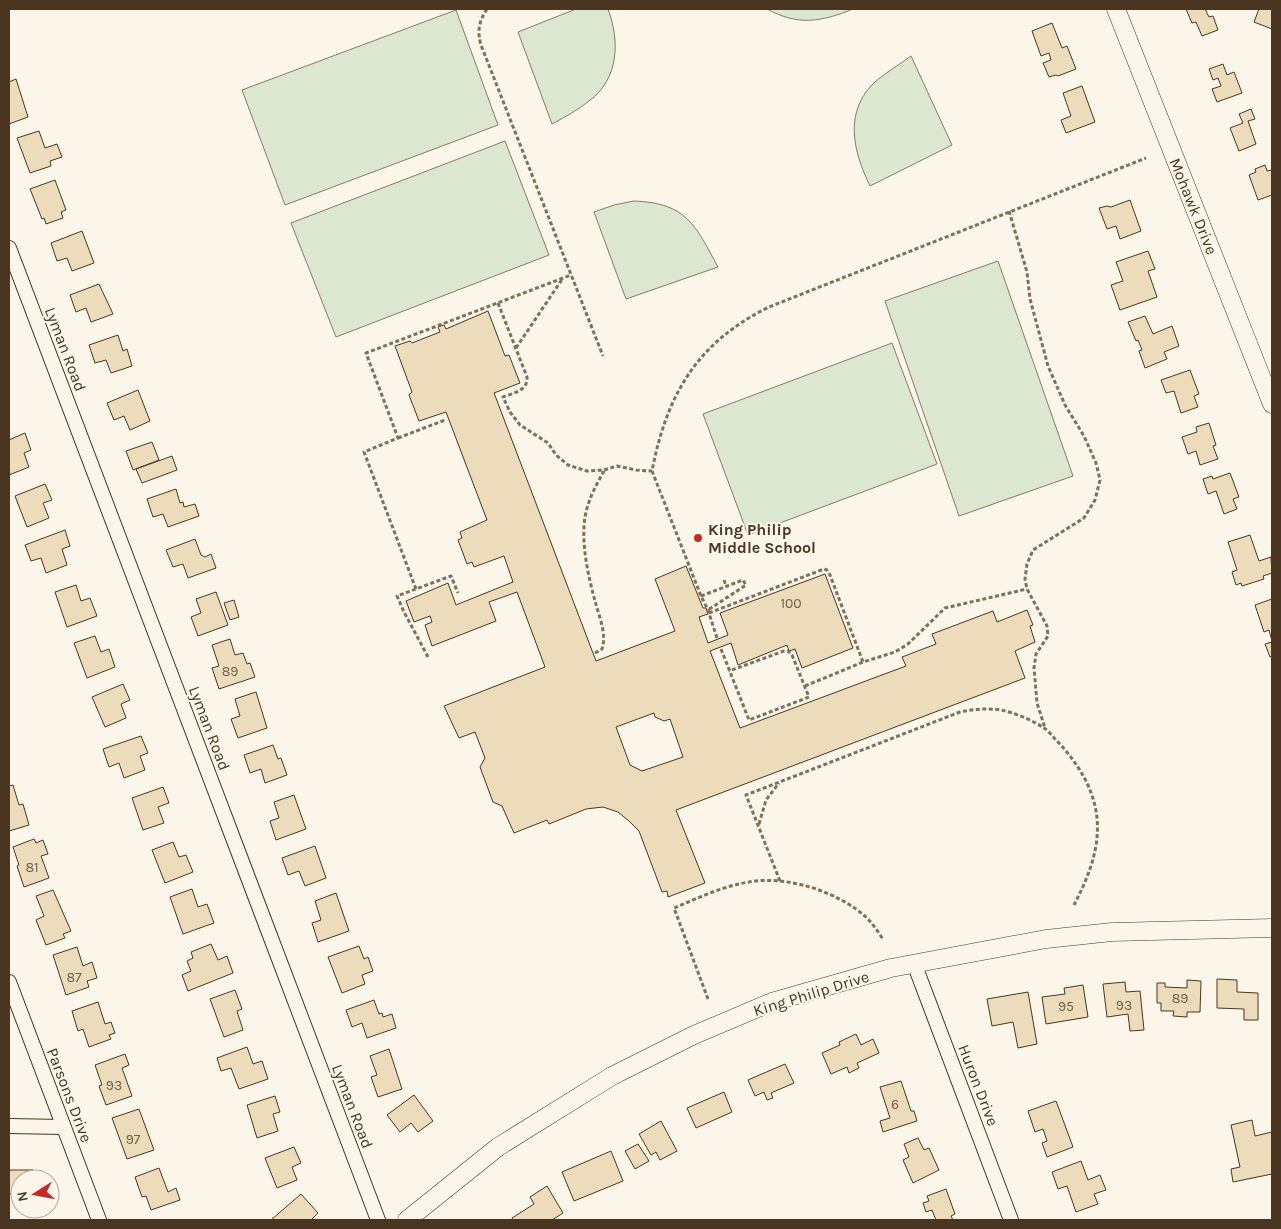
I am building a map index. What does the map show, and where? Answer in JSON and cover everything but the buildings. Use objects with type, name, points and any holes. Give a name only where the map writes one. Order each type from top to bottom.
[{"type":"street","name":"Mohawk Drive","points":[[1116,9],[1272,404]]},
{"type":"street","name":"Lyman Road","points":[[9,248],[378,1220]]},
{"type":"street","name":"King Philip Drive","points":[[407,1220],[498,1147],[612,1076],[694,1035],[772,1002],[914,963],[1046,939],[1112,932],[1272,928]]},
{"type":"street","name":"Huron Drive","points":[[914,963],[1011,1220]]},
{"type":"street","name":"Parsons Drive","points":[[9,982],[99,1220]]},
{"type":"street","points":[[9,1126],[63,1126]]},
{"type":"path","points":[[487,9],[479,25],[478,34],[481,45],[603,356]]},
{"type":"path","points":[[717,638],[709,611],[700,596],[652,470],[656,451],[673,399],[688,374],[706,352],[727,332],[748,317],[770,307],[1146,158]]},
{"type":"path","points":[[1009,211],[1027,272],[1030,299],[1048,366],[1065,405],[1084,436],[1096,464],[1100,480],[1095,500],[1084,518],[1033,550],[1028,564],[1025,579],[1028,590],[1047,626],[1048,636],[1036,654],[1034,668],[1037,703],[1045,729]]},
{"type":"path","points":[[398,438],[366,353],[570,275]]},
{"type":"path","points":[[516,349],[564,278]]},
{"type":"path","points":[[498,303],[527,382],[522,390],[502,397],[520,425],[548,443],[556,455],[568,465],[587,471],[604,470],[617,466],[636,470],[652,470]]},
{"type":"path","points":[[416,588],[364,452],[445,420]]},
{"type":"path","points":[[595,653],[602,650],[604,638],[592,592],[584,536],[585,517],[591,496],[604,470]]},
{"type":"path","points":[[709,611],[824,569],[830,575],[864,662]]},
{"type":"path","points":[[428,657],[397,596],[451,576],[458,593]]},
{"type":"path","points":[[724,580],[726,586]]},
{"type":"path","points":[[700,596],[743,580],[746,585],[709,611]]},
{"type":"path","points":[[805,686],[864,662],[895,652],[908,644],[945,608],[1028,590]]},
{"type":"path","points":[[721,650],[729,672],[749,720],[809,697],[792,655],[788,651],[729,672]]},
{"type":"path","points":[[780,881],[746,795],[960,712],[980,708],[1002,710],[1028,719],[1045,729],[1076,763],[1092,793],[1097,818],[1097,844],[1089,876],[1074,905]]},
{"type":"path","points":[[759,825],[766,800],[780,782]]},
{"type":"path","points":[[708,999],[674,908],[727,887],[751,881],[780,881],[804,885],[826,893],[850,906],[867,918],[883,939]]},
{"type":"green space","points":[[576,9],[608,9],[614,34],[614,59],[606,82],[599,92],[567,116],[552,124],[518,32]]},
{"type":"green space","points":[[767,9],[853,9],[830,17],[799,20]]},
{"type":"green space","points":[[456,10],[498,125],[285,205],[242,90]]},
{"type":"green space","points":[[911,56],[952,145],[870,186],[859,159],[854,132],[855,118],[859,105],[876,81]]},
{"type":"green space","points":[[505,141],[549,255],[336,337],[291,223]]},
{"type":"green space","points":[[634,201],[666,206],[687,219],[703,239],[718,267],[626,299],[594,212]]},
{"type":"green space","points":[[998,261],[1073,476],[959,516],[885,301]]},
{"type":"green space","points":[[892,343],[937,464],[748,535],[703,414]]},
{"type":"place","name":"King Philip Middle School","points":[[698,538]]}]
